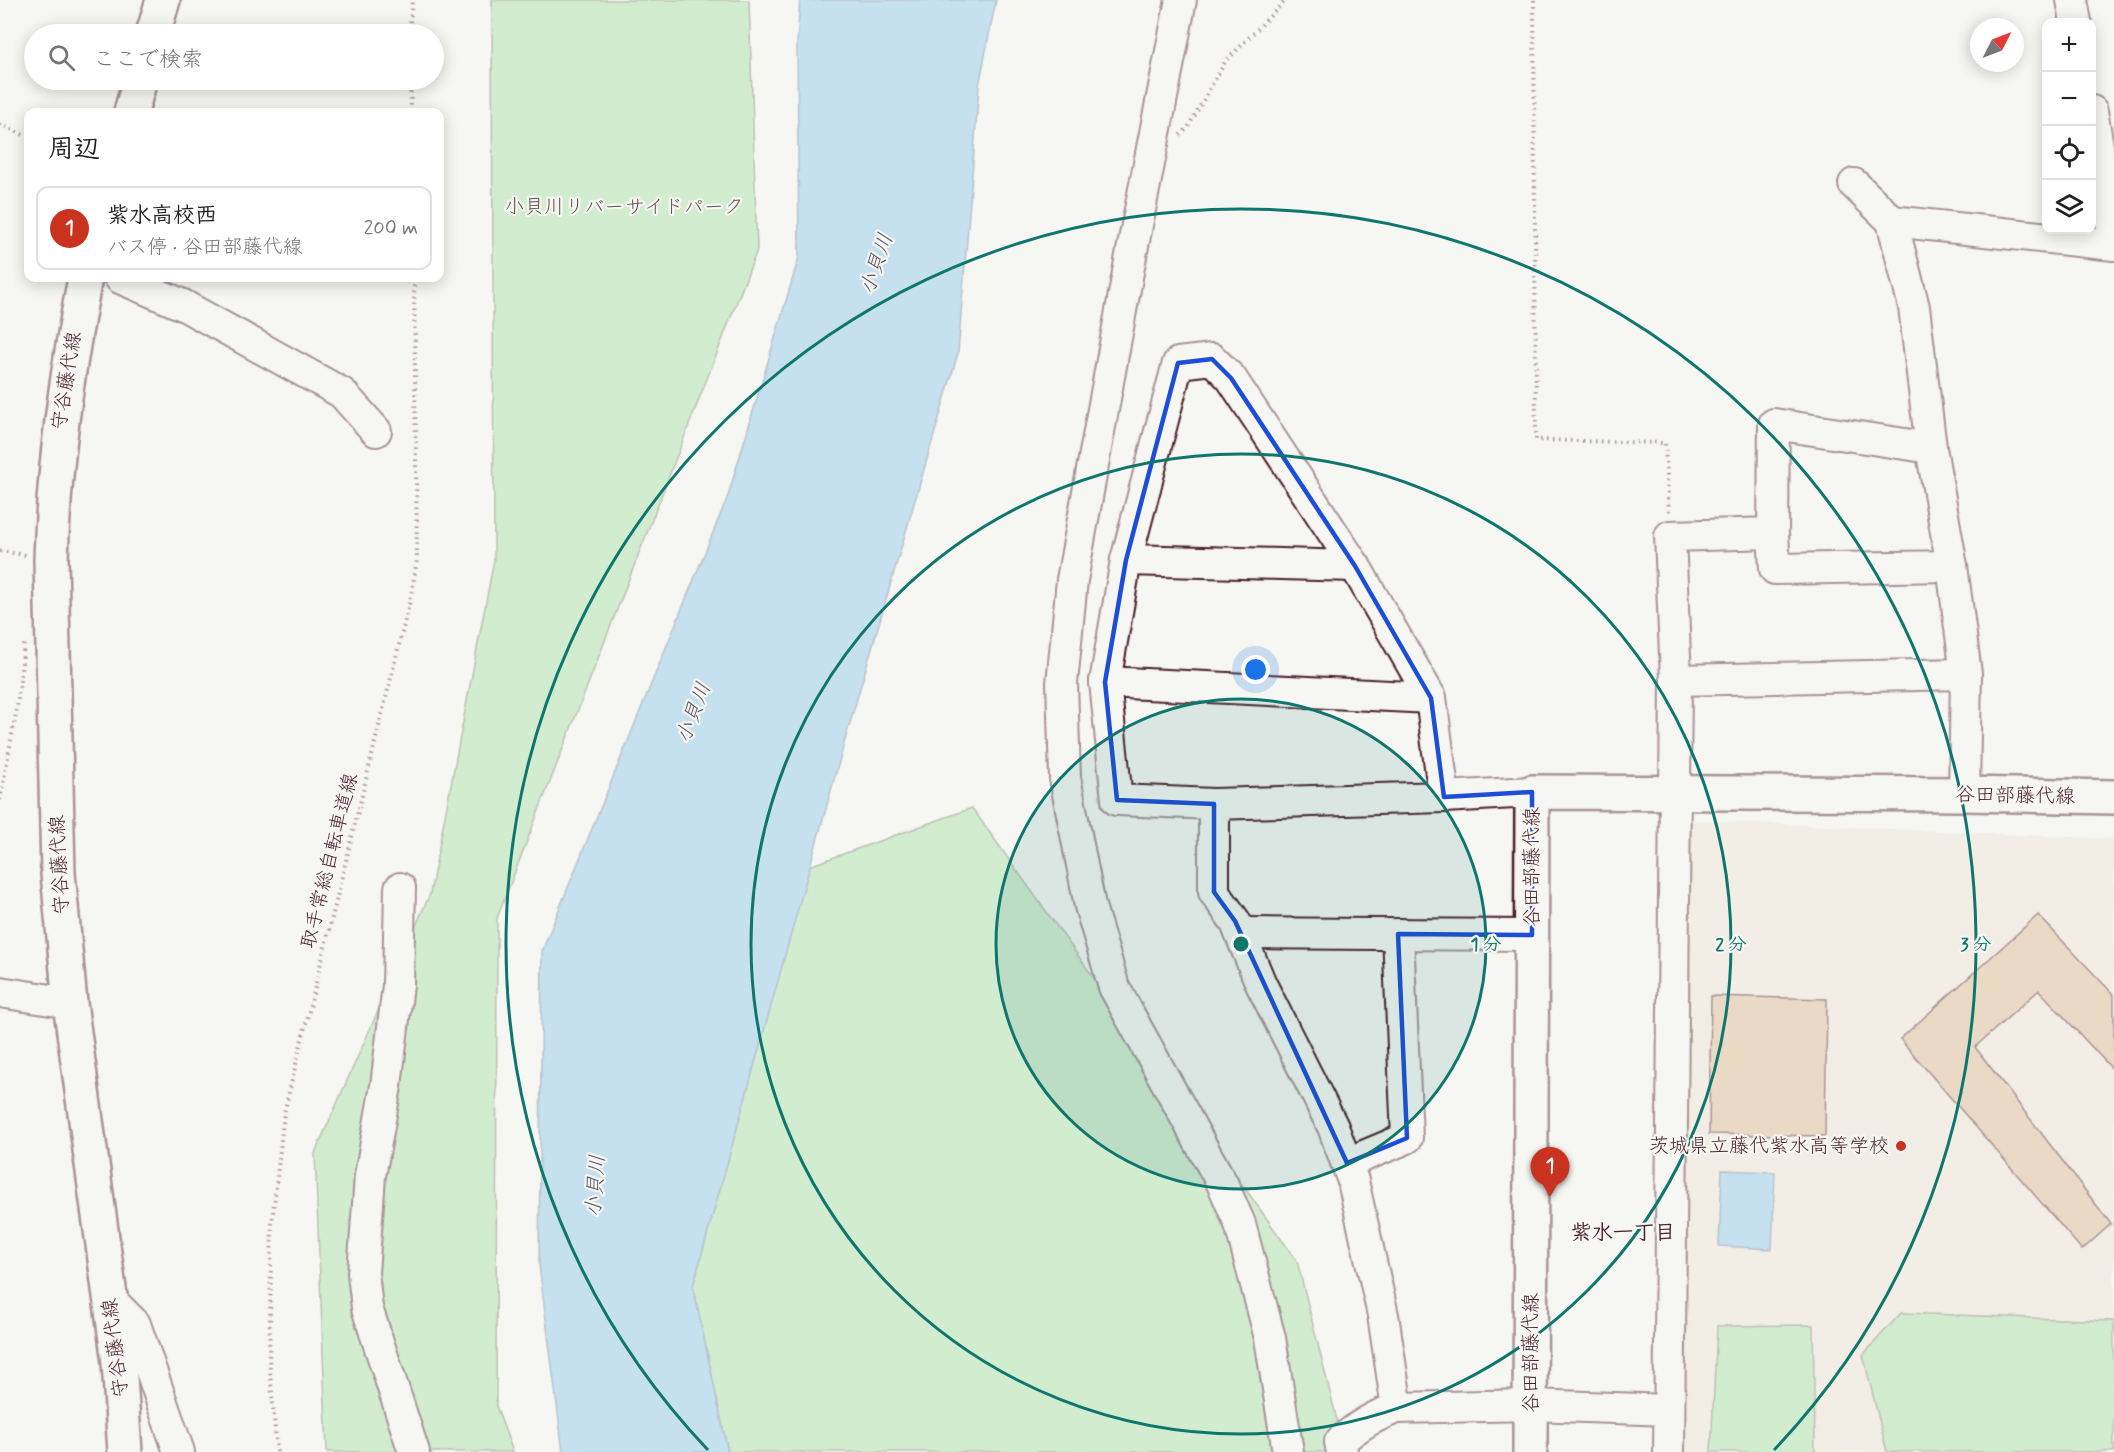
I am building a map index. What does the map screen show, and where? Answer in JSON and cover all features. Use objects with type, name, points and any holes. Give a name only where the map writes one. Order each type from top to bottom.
[{"type":"main road","points":[[156,24],[163,0]]},
{"type":"main road","points":[[132,108],[138,90]]},
{"type":"main road","name":"守谷藤代線","points":[[84,282],[68,367],[57,453],[51,559],[58,873],[70,1003],[119,1362],[125,1452]]},
{"type":"main road","name":"谷田部藤代線","points":[[1530,1452],[1532,792],[2114,797]]},
{"type":"street","points":[[1181,0],[1131,256],[1072,580],[1062,683],[1065,778],[1090,906],[1114,987],[1223,1185],[1240,1224],[1270,1338],[1288,1452]]},
{"type":"street","points":[[2072,0],[2075,18]]},
{"type":"street","points":[[1892,221],[2114,242],[2094,126]]},
{"type":"street","points":[[1854,184],[1892,221],[1914,307],[1931,447],[1952,566],[1966,674],[1964,794]]},
{"type":"street","points":[[129,282],[183,305],[342,393],[376,431]]},
{"type":"street","points":[[1444,797],[1431,698],[1355,566],[1231,378],[1212,359],[1178,363],[1126,560],[1104,682],[1117,800],[1214,804],[1444,797],[1532,792]]},
{"type":"street","points":[[1931,447],[1774,424],[1775,569],[1952,566]]},
{"type":"street","points":[[1669,1452],[1676,793],[1676,680],[1670,536],[1773,533]]},
{"type":"street","points":[[1126,560],[1355,566]]},
{"type":"street","points":[[1676,680],[1966,674]]},
{"type":"street","points":[[1104,682],[1431,698]]},
{"type":"street","points":[[1214,804],[1214,892],[1235,921],[1260,984],[1333,1127],[1347,1163],[1383,1316],[1397,1408]]},
{"type":"street","points":[[400,888],[398,985],[386,1086],[370,1176],[363,1272],[367,1308],[414,1452]]},
{"type":"street","points":[[1240,933],[1532,935]]},
{"type":"street","points":[[1347,1163],[1407,1138],[1398,934]]},
{"type":"street","points":[[0,992],[70,1003]]},
{"type":"street","points":[[110,1299],[135,1324],[179,1452]]},
{"type":"street","points":[[1342,1452],[1340,1442],[1356,1427],[1377,1415],[1397,1408],[1531,1406],[1669,1410]]},
{"type":"path","points":[[410,24],[412,0]]},
{"type":"path","points":[[1151,159],[1187,129],[1225,62],[1286,0]]},
{"type":"path","points":[[1534,0],[1536,440],[1665,443],[1670,536]]},
{"type":"path","points":[[410,90],[411,108]]},
{"type":"path","points":[[0,124],[24,135]]},
{"type":"path","name":"取手常総自転車道線","points":[[276,1452],[269,1359],[272,1223],[284,1113],[411,596],[417,560],[414,282]]},
{"type":"path","points":[[0,800],[17,708],[25,638]]},
{"type":"highlighted area","points":[[1212,359],[1231,378],[1355,566],[1431,698],[1444,797],[1532,792],[1532,935],[1398,934],[1407,1138],[1347,1163],[1235,921],[1214,892],[1214,804],[1117,800],[1105,682],[1126,560],[1178,363]]},
{"type":"shaded area","name":"茨城県立藤代紫水高等学校","points":[[1691,820],[2114,839],[2114,1452],[1684,1452]]},
{"type":"green space","name":"小貝川リバーサイドパーク","points":[[492,0],[749,0],[757,250],[497,918],[496,1406],[513,1452],[327,1452],[315,1153],[430,894],[494,560]]},
{"type":"green space","points":[[972,808],[1297,1261],[1345,1452],[728,1452],[693,1286],[809,866]]},
{"type":"green space","points":[[1901,1313],[2114,1321],[2114,1452],[1887,1452],[1863,1355]]},
{"type":"green space","points":[[1813,1325],[1815,1452],[1711,1452],[1717,1326]]},
{"type":"water","name":"小貝川","points":[[800,0],[996,0],[979,86],[958,353],[847,733],[693,1286],[728,1452],[563,1452],[539,1265],[542,951],[728,496],[799,257],[797,43]]},
{"type":"water","points":[[1722,1170],[1775,1172],[1772,1249],[1719,1246]]},
{"type":"building","points":[[2038,915],[2114,995],[2114,1071],[2039,990],[1975,1047],[2111,1224],[2082,1250],[1900,1039]]},
{"type":"building","points":[[1711,996],[1827,999],[1825,1136],[1709,1134]]},
{"type":"place","name":"茨城県立藤代紫水高等学校","points":[[1901,1146]]},
{"type":"place","name":"紫水高校西","points":[[1550,1197]]},
{"type":"district","name":"紫水一丁目","points":[[1623,1233]]}]
